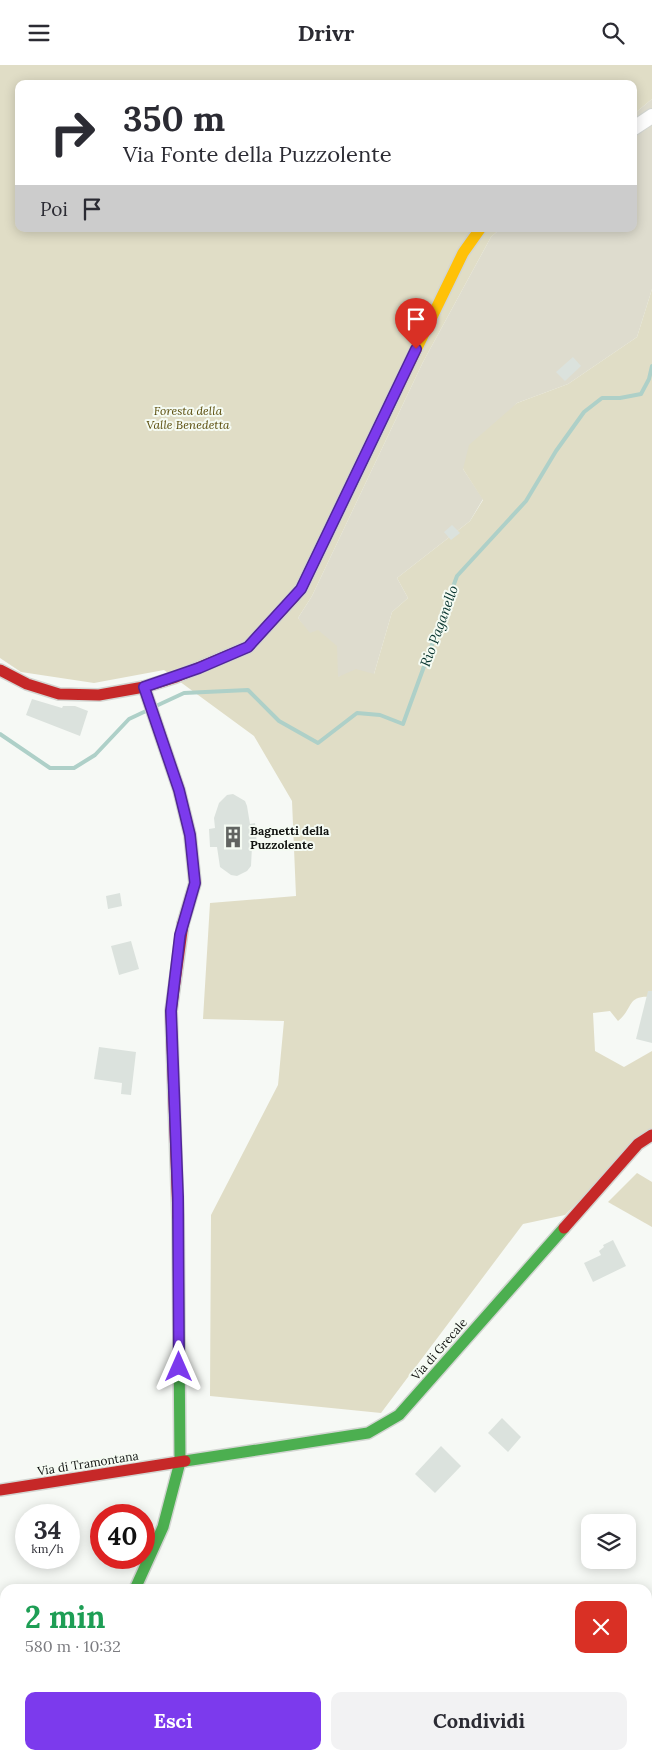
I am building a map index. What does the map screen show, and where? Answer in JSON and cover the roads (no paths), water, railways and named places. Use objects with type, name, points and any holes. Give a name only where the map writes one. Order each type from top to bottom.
[{"type":"street","points":[[637,126],[652,116]]},
{"type":"street","points":[[0,670],[27,684],[59,694],[99,695],[144,687],[199,668],[248,647],[301,589],[463,253],[478,232]]},
{"type":"street","points":[[138,1584],[163,1529],[173,1499],[180,1462],[178,1197],[171,1011],[180,935],[195,883],[190,835],[179,790],[144,687]]},
{"type":"street","name":"Via di Grecale","points":[[180,1462],[368,1433],[399,1415],[638,1144],[652,1135]]},
{"type":"street","name":"Via di Tramontana","points":[[0,1490],[180,1462]]},
{"type":"waterway","name":"Rio Paganello","points":[[156,706],[184,693],[248,690],[279,721],[318,743],[357,713],[380,715],[403,724],[457,576],[526,501],[556,451],[584,412],[602,398],[620,398],[641,394],[649,379],[652,366]]},
{"type":"waterway","points":[[0,734],[50,768],[74,768],[95,755],[129,719],[146,711]]},
{"type":"place","name":"Bagnetti della Puzzolente","points":[[233,837]]},
{"type":"park label","name":"Foresta della Valle Benedetta","points":[[188,417]]}]
